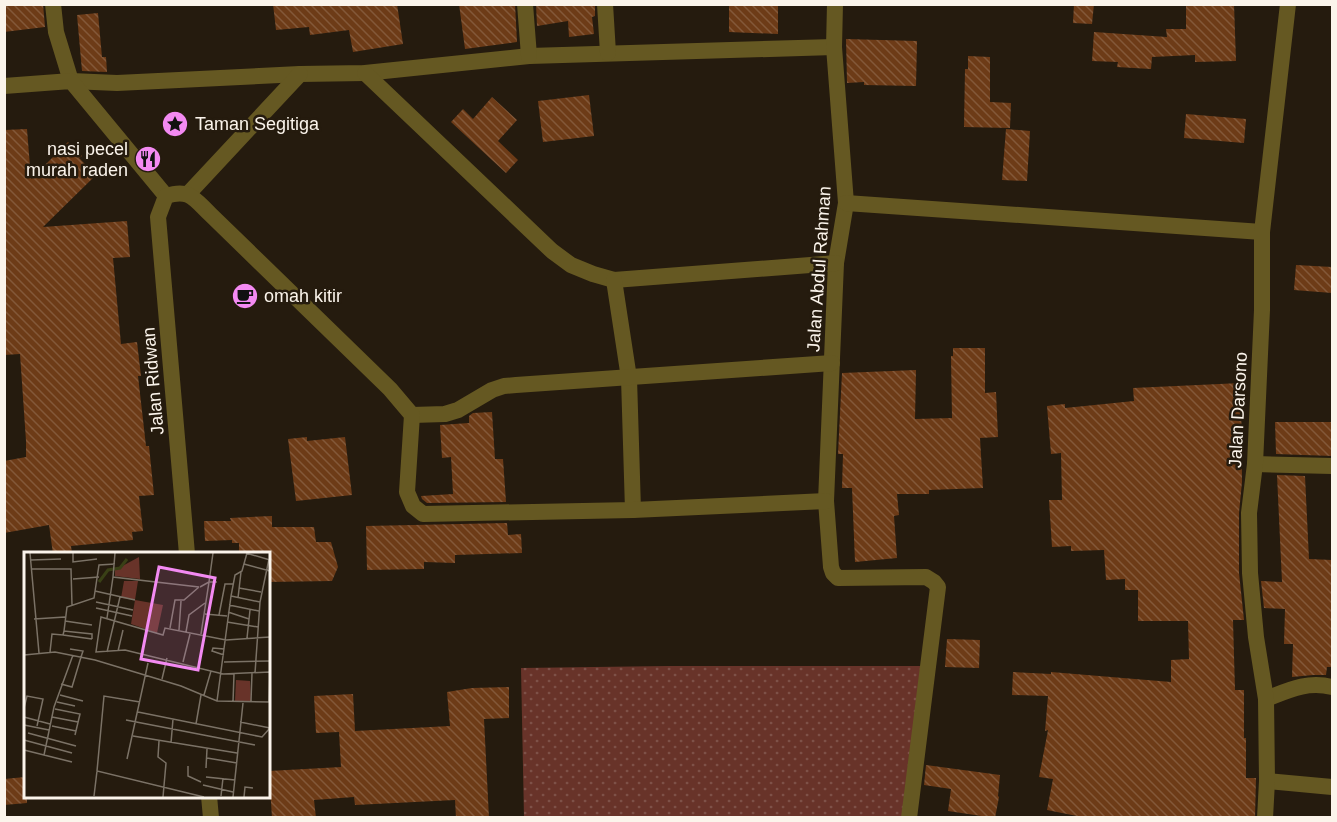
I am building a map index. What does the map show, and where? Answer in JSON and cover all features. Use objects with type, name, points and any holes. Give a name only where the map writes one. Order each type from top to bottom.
[{"type":"street","points":[[53,4],[56,32],[71,81],[164,200],[178,192],[188,194],[390,389],[412,415],[407,492],[413,506],[423,514],[633,510],[826,501]]},
{"type":"street","points":[[525,4],[529,56]]},
{"type":"street","points":[[605,4],[608,53]]},
{"type":"street","name":"Jalan Abdul Rahman","points":[[835,4],[834,47],[846,203],[836,263],[826,501],[831,567],[838,578],[926,577],[938,587],[909,818]]},
{"type":"street","name":"Jalan Darsono","points":[[1265,818],[1266,699],[1256,637],[1250,573],[1249,513],[1255,464],[1262,310],[1262,232],[1288,4]]},
{"type":"street","points":[[4,86],[71,81],[117,83],[365,73],[529,56],[834,47]]},
{"type":"street","points":[[365,73],[552,251],[571,265],[593,274],[614,280],[836,263]]},
{"type":"street","points":[[188,194],[300,74]]},
{"type":"street","name":"Jalan Ridwan","points":[[164,200],[158,217],[187,552]]},
{"type":"street","points":[[846,203],[1262,232]]},
{"type":"street","points":[[614,280],[629,378],[633,510]]},
{"type":"street","points":[[412,415],[445,414],[458,410],[492,390],[504,386],[832,363]]},
{"type":"street","points":[[1255,464],[1332,466]]},
{"type":"street","points":[[1266,699],[1306,685],[1332,687]]},
{"type":"street","points":[[1267,782],[1332,787]]},
{"type":"street","points":[[209,798],[211,818]]},
{"type":"shaded area","points":[[922,666],[904,817],[524,817],[521,668]]},
{"type":"building","points":[[4,4],[43,4],[45,27],[4,32]]},
{"type":"building","points":[[273,4],[397,4],[403,44],[353,52],[349,30],[310,35],[309,27],[276,30]]},
{"type":"building","points":[[459,4],[515,4],[517,42],[465,49]]},
{"type":"building","points":[[536,4],[595,4],[595,16],[592,17],[594,34],[569,37],[568,21],[537,26]]},
{"type":"building","points":[[729,4],[778,4],[778,34],[729,32]]},
{"type":"building","points":[[1074,4],[1094,4],[1092,24],[1073,23]]},
{"type":"building","points":[[1186,4],[1234,4],[1236,61],[1195,62],[1195,55],[1152,57],[1151,69],[1117,67],[1118,62],[1092,61],[1094,32],[1167,37],[1166,29],[1186,29]]},
{"type":"building","points":[[98,13],[102,57],[106,57],[107,72],[82,71],[77,15]]},
{"type":"building","points":[[846,39],[917,41],[916,86],[847,83]]},
{"type":"building","points":[[968,56],[990,57],[990,102],[1011,103],[1010,128],[964,127],[965,69],[968,69]]},
{"type":"building","points":[[589,95],[594,136],[543,142],[538,101]]},
{"type":"building","points":[[492,97],[517,120],[498,141],[518,160],[506,173],[451,122],[463,109],[473,119]]},
{"type":"building","points":[[1186,114],[1246,119],[1244,143],[1184,138]]},
{"type":"building","points":[[27,129],[31,179],[68,142],[82,156],[79,158],[96,175],[43,227],[127,221],[130,257],[113,258],[121,344],[137,342],[141,376],[138,376],[154,495],[139,496],[143,531],[132,532],[133,540],[71,546],[72,552],[53,552],[49,525],[4,533],[4,461],[26,457],[26,441],[20,354],[4,355],[4,130]]},
{"type":"building","points":[[1006,129],[1030,131],[1027,181],[1002,180]]},
{"type":"building","points":[[1296,265],[1332,267],[1332,293],[1294,290]]},
{"type":"building","points":[[953,348],[985,348],[985,393],[996,392],[998,437],[980,438],[983,488],[929,490],[929,494],[897,494],[899,515],[894,516],[897,558],[855,562],[852,488],[842,488],[843,454],[838,454],[842,373],[916,370],[915,419],[952,418],[951,356],[953,356]]},
{"type":"building","points":[[1241,383],[1242,482],[1239,513],[1239,573],[1244,620],[1233,620],[1235,690],[1244,690],[1246,778],[1256,778],[1255,818],[1087,818],[1047,810],[1053,779],[1039,777],[1048,730],[1045,731],[1048,696],[1012,695],[1013,672],[1051,674],[1051,672],[1171,682],[1171,660],[1189,659],[1188,621],[1138,621],[1138,590],[1125,590],[1125,579],[1106,580],[1104,550],[1071,551],[1071,546],[1052,547],[1049,500],[1062,500],[1061,453],[1051,454],[1047,406],[1065,404],[1065,408],[1134,401],[1133,388]]},
{"type":"building","points":[[492,412],[495,459],[503,459],[506,502],[427,503],[421,496],[453,494],[451,457],[442,458],[440,425],[469,423],[469,416],[473,413]]},
{"type":"building","points":[[1275,422],[1332,422],[1332,456],[1276,454]]},
{"type":"building","points":[[307,437],[307,441],[345,437],[352,495],[296,501],[288,439]]},
{"type":"building","points":[[1277,475],[1305,476],[1309,559],[1332,560],[1332,667],[1327,667],[1326,675],[1292,677],[1293,644],[1284,644],[1285,609],[1264,608],[1261,581],[1282,582]]},
{"type":"building","points":[[272,516],[272,527],[314,527],[316,542],[331,542],[338,567],[332,581],[270,582],[270,552],[239,552],[239,543],[232,543],[232,540],[205,541],[204,521],[231,521],[230,518]]},
{"type":"building","points":[[507,523],[508,535],[521,534],[522,553],[455,555],[455,563],[424,562],[424,569],[367,570],[366,526]]},
{"type":"building","points":[[947,639],[980,640],[979,668],[945,667]]},
{"type":"building","points":[[509,687],[509,718],[484,719],[489,818],[456,818],[455,800],[355,805],[354,797],[314,800],[316,818],[272,818],[270,771],[341,767],[339,732],[316,733],[314,696],[353,694],[355,731],[450,726],[447,692],[472,688]]},
{"type":"building","points":[[926,765],[1000,775],[995,818],[948,811],[951,789],[924,785]]},
{"type":"building","points":[[24,777],[24,798],[27,798],[27,803],[4,805],[4,779]]},
{"type":"place","name":"Taman Segitiga","points":[[175,124]]},
{"type":"place","name":"nasi pecel murah raden","points":[[148,159]]},
{"type":"place","name":"omah kitir","points":[[245,296]]}]
